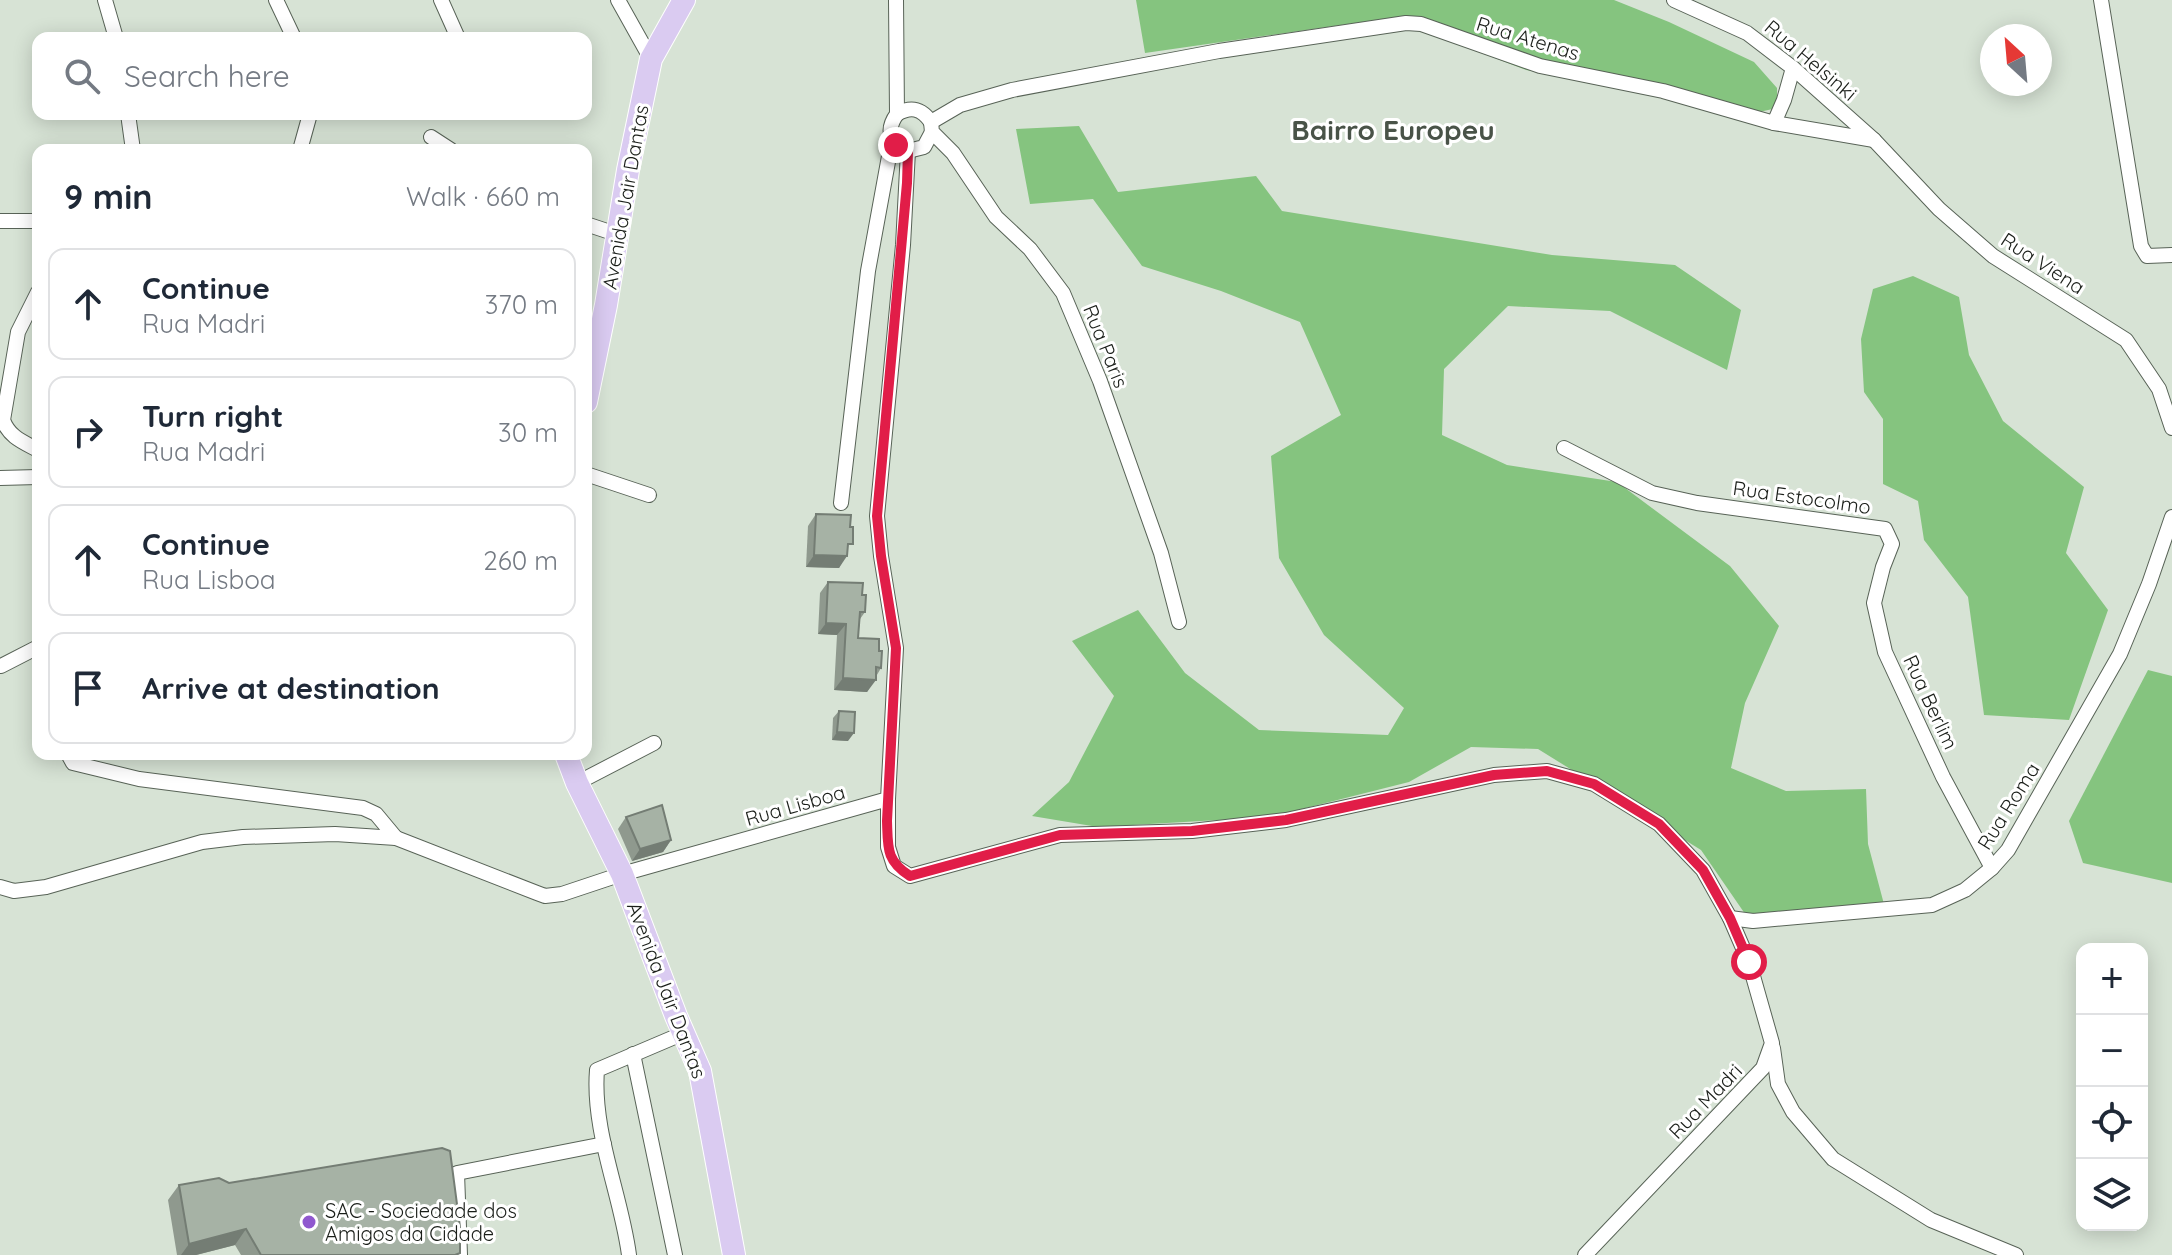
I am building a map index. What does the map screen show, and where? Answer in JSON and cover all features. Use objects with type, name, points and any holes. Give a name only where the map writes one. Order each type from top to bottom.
[{"type":"main road","name":"Avenida Jair Dantas","points":[[592,373],[651,59],[684,0]]},
{"type":"main road","name":"Avenida Jair Dantas","points":[[568,760],[622,874],[700,1071],[734,1255]]},
{"type":"street","points":[[105,0],[114,32]]},
{"type":"street","points":[[276,0],[291,32]]},
{"type":"street","points":[[441,0],[455,32]]},
{"type":"street","points":[[618,0],[651,59]]},
{"type":"street","points":[[896,0],[897,114]]},
{"type":"street","name":"Rua Helsinki","points":[[1674,0],[1747,33],[1793,68],[1874,140]]},
{"type":"street","points":[[2101,0],[2141,246],[2147,256],[2172,255]]},
{"type":"street","name":"Rua Atenas","points":[[932,127],[960,105],[1012,90],[1219,51],[1406,23],[1421,24],[1540,66],[1663,91],[1774,123],[1874,140]]},
{"type":"street","points":[[1774,123],[1793,68]]},
{"type":"street","points":[[841,503],[868,271],[892,140],[890,126],[897,114],[906,109],[925,113],[932,127],[924,147],[908,151],[892,140]]},
{"type":"street","points":[[129,120],[132,144]]},
{"type":"street","points":[[302,144],[308,120]]},
{"type":"street","name":"Rua Paris","points":[[932,127],[996,217],[1030,249],[1063,293],[1100,381],[1161,553],[1179,622]]},
{"type":"street","points":[[431,137],[442,144]]},
{"type":"street","name":"Rua Viena","points":[[1874,140],[1939,209],[1993,256],[2126,340],[2159,389],[2172,428]]},
{"type":"street","points":[[908,151],[903,245],[879,469],[877,516],[896,648],[888,799],[888,847],[894,866],[910,876],[1060,835],[1192,831],[1286,820],[1494,775],[1547,771],[1594,784],[1659,824],[1703,870],[1730,918],[1749,962],[1772,1043],[1778,1084],[1793,1112],[1833,1159],[1931,1220],[2016,1255]]},
{"type":"street","points":[[0,221],[32,221]]},
{"type":"street","points":[[592,226],[616,234]]},
{"type":"street","points":[[32,304],[18,332],[3,420],[6,430],[32,447]]},
{"type":"street","name":"Rua Estocolmo","points":[[1564,448],[1652,493],[1697,503],[1879,527],[1887,532],[1892,544]]},
{"type":"street","points":[[592,476],[649,495]]},
{"type":"street","points":[[0,478],[32,477]]},
{"type":"street","name":"Rua Roma","points":[[1730,918],[1753,921],[1932,905],[1965,890],[1992,868],[2008,850],[2120,654],[2172,517]]},
{"type":"street","name":"Rua Berlim","points":[[1892,544],[1874,603],[1885,652],[1943,777],[1992,868]]},
{"type":"street","points":[[1,666],[32,650]]},
{"type":"street","points":[[577,783],[654,743]]},
{"type":"street","points":[[73,760],[139,779],[363,808],[376,814],[396,838]]},
{"type":"street","name":"Rua Lisboa","points":[[396,838],[545,896],[562,894],[622,874],[888,799]]},
{"type":"street","points":[[0,887],[14,891],[46,887],[202,842],[243,837],[335,834],[396,838]]},
{"type":"street","points":[[629,1255],[622,1212],[604,1144],[597,1070],[684,1033]]},
{"type":"street","name":"Rua Madri","points":[[1585,1255],[1763,1068],[1772,1043]]},
{"type":"street","points":[[633,1054],[675,1255]]},
{"type":"street","points":[[457,1173],[604,1144]]},
{"type":"street","points":[[446,1158],[457,1173],[460,1255]]},
{"type":"green space","points":[[1136,0],[1614,0],[1754,62],[1777,88],[1777,108],[1746,115],[1655,92],[1526,70],[1390,18],[1145,53]]},
{"type":"green space","points":[[1079,126],[1118,192],[1256,176],[1282,211],[1552,255],[1675,265],[1741,310],[1727,370],[1610,311],[1508,306],[1444,369],[1442,435],[1507,465],[1617,482],[1730,566],[1779,626],[1745,703],[1731,768],[1786,791],[1866,789],[1868,844],[1885,908],[1752,924],[1701,850],[1538,749],[1471,747],[1409,782],[1270,817],[1098,827],[1032,816],[1069,782],[1114,696],[1072,641],[1138,610],[1185,673],[1259,730],[1388,735],[1404,708],[1324,635],[1279,558],[1271,456],[1341,415],[1300,322],[1221,291],[1142,266],[1093,199],[1030,204],[1016,129]]},
{"type":"green space","points":[[1913,276],[1959,297],[1969,355],[2003,421],[2084,487],[2066,553],[2108,610],[2069,720],[1984,715],[1968,597],[1924,540],[1918,501],[1883,484],[1883,419],[1864,392],[1861,339],[1873,289]]},
{"type":"green space","points":[[2148,670],[2172,676],[2172,883],[2083,863],[2069,821]]},
{"type":"building","points":[[816,514],[851,515],[853,544],[848,544],[847,556],[814,555]]},
{"type":"building","points":[[828,582],[863,583],[865,612],[860,612],[858,638],[879,639],[881,668],[876,667],[876,680],[843,678],[846,624],[826,623]]},
{"type":"building","points":[[839,711],[855,712],[854,733],[837,732]]},
{"type":"building","points":[[662,805],[671,840],[640,849],[626,817]]},
{"type":"building","name":"SAC - Sociedade dos Amigos da Cidade","points":[[442,1148],[450,1151],[460,1227],[460,1253],[455,1255],[261,1255],[246,1229],[189,1244],[179,1185],[219,1178],[229,1183]]},
{"type":"place","name":"SAC - Sociedade dos Amigos da Cidade","points":[[309,1222]]},
{"type":"district","name":"Bairro Europeu","points":[[1393,129]]},
{"type":"route","points":[[896,145],[908,151],[907,183],[877,516],[896,648],[887,821],[888,847],[894,866],[910,876],[1060,835],[1192,831],[1286,820],[1494,775],[1547,771],[1594,784],[1659,824],[1703,870],[1730,918],[1749,962]]}]
